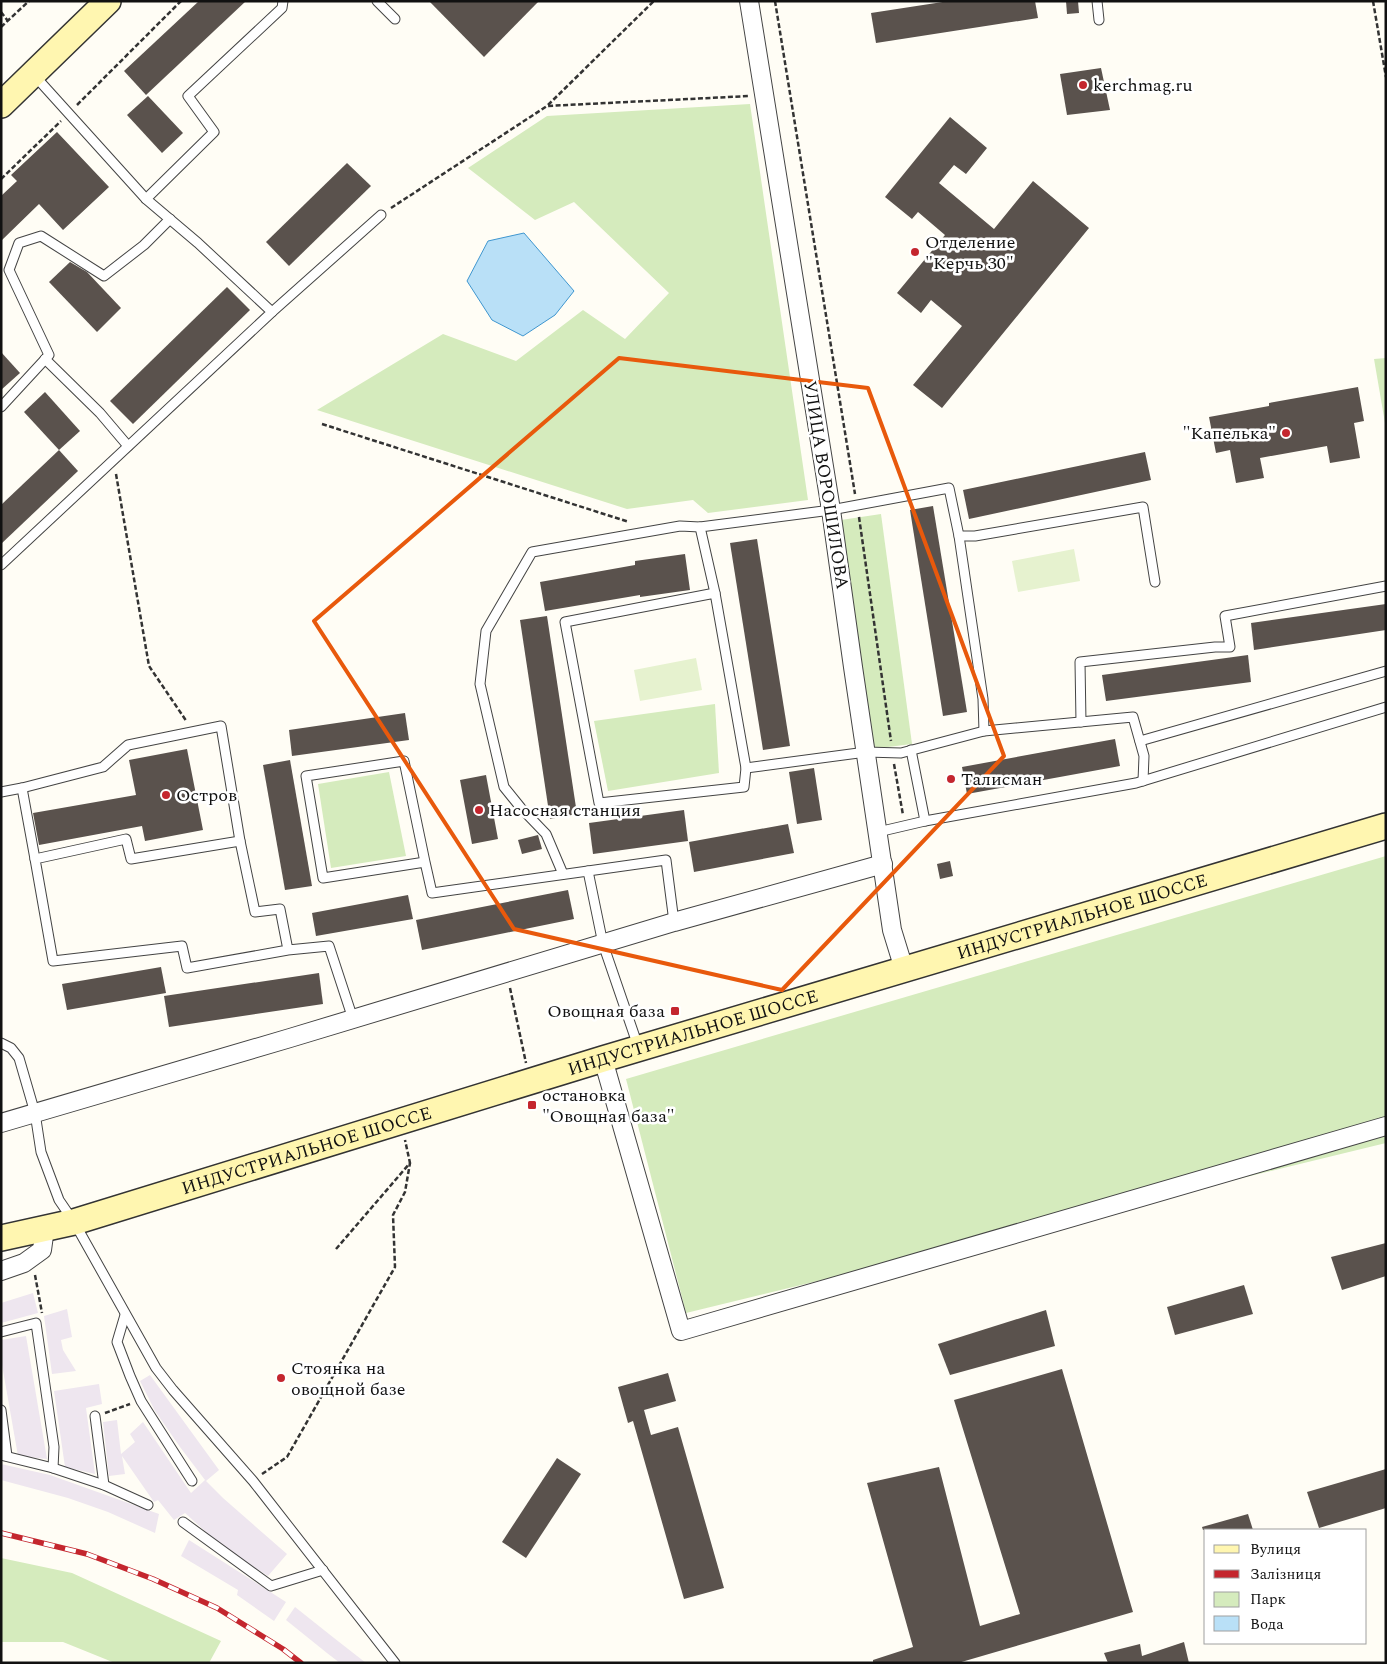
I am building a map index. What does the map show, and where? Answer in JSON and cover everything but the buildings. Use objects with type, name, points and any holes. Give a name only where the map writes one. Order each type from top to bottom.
[{"type":"main road","points":[[1,104],[108,1]]},
{"type":"main road","name":"ИНДУСТРИАЛЬНОЕ ШОССЕ","points":[[1,1238],[74,1222],[603,1059],[1386,826]]},
{"type":"street","name":"УЛИЦА ВОРОШИЛОВА","points":[[749,1],[831,510],[893,934],[904,969]]},
{"type":"street","points":[[1,1123],[674,922],[882,864]]},
{"type":"street","points":[[603,1059],[681,1331],[1386,1126]]},
{"type":"street","points":[[1,1271],[24,1263],[42,1250],[44,1228]]},
{"type":"lane","points":[[146,199],[214,132],[188,96],[282,8],[283,1]]},
{"type":"lane","points":[[377,1],[394,19]]},
{"type":"lane","points":[[1097,1],[1099,20]]},
{"type":"lane","points":[[33,74],[146,199],[198,243],[272,312]]},
{"type":"lane","points":[[1,565],[272,312],[381,215]]},
{"type":"lane","points":[[1,407],[49,355],[9,270],[19,243],[40,236],[104,276],[144,245],[170,219]]},
{"type":"lane","points":[[45,359],[100,413],[128,446]]},
{"type":"lane","points":[[563,874],[546,834],[504,787],[480,684],[486,631],[532,552],[680,526],[700,527],[831,510],[949,488],[959,536],[983,699],[984,731]]},
{"type":"lane","points":[[959,536],[976,536],[1143,507],[1155,582]]},
{"type":"lane","points":[[700,527],[714,593],[746,768],[744,787],[599,803],[565,622],[714,593]]},
{"type":"lane","points":[[1081,722],[1080,662],[1215,646],[1230,647],[1226,616],[1386,586]]},
{"type":"lane","points":[[1140,741],[1386,671]]},
{"type":"lane","points":[[878,832],[1143,781],[1386,707]]},
{"type":"lane","points":[[746,768],[866,752],[901,753],[984,731],[1133,717],[1144,756],[1143,781]]},
{"type":"lane","points":[[1,792],[103,767],[128,745],[221,726],[240,841],[255,912],[280,909],[288,950]]},
{"type":"lane","points":[[911,750],[925,822]]},
{"type":"lane","points":[[426,862],[323,878],[306,776],[404,761],[426,862],[432,893],[666,860],[674,922]]},
{"type":"lane","points":[[22,788],[53,961],[182,946],[187,968],[288,950],[329,946],[353,1019]]},
{"type":"lane","points":[[35,859],[126,839],[131,859],[240,841]]},
{"type":"lane","points":[[588,871],[603,944],[638,1049]]},
{"type":"lane","points":[[1,1043],[10,1048],[19,1058],[35,1114],[41,1152],[59,1200],[74,1222],[156,1368],[253,1481],[395,1663]]},
{"type":"lane","points":[[125,1315],[117,1342],[141,1401],[192,1482]]},
{"type":"lane","points":[[1,1332],[36,1323],[54,1447],[53,1468]]},
{"type":"lane","points":[[1,1410],[4,1456],[53,1468],[104,1485],[148,1505]]},
{"type":"lane","points":[[95,1416],[104,1485]]},
{"type":"lane","points":[[183,1522],[271,1586],[323,1570]]},
{"type":"path","points":[[1,27],[29,1]]},
{"type":"path","points":[[1,179],[180,1]]},
{"type":"path","points":[[381,215],[547,106],[654,1]]},
{"type":"path","points":[[775,1],[857,506],[892,753],[905,826]]},
{"type":"path","points":[[1373,1],[1386,77]]},
{"type":"path","points":[[1,12],[8,21]]},
{"type":"path","points":[[547,106],[763,96]]},
{"type":"path","points":[[322,424],[629,522],[636,534]]},
{"type":"path","points":[[114,460],[149,666],[194,731]]},
{"type":"path","points":[[507,973],[530,1082]]},
{"type":"path","points":[[253,1481],[287,1457],[395,1266],[393,1215],[405,1192],[410,1163],[401,1122]]},
{"type":"path","points":[[336,1249],[410,1163]]},
{"type":"path","points":[[32,1257],[42,1312],[36,1323]]},
{"type":"path","points":[[95,1416],[141,1401]]},
{"type":"highlighted area","points":[[619,358],[868,388],[1004,756],[782,990],[514,929],[314,621]]},
{"type":"shaded area","points":[[33,1293],[38,1313],[1,1323],[1,1303]]},
{"type":"shaded area","points":[[67,1309],[72,1337],[61,1340],[63,1350],[76,1371],[52,1374],[44,1316]]},
{"type":"shaded area","points":[[26,1336],[47,1459],[18,1456],[1,1359],[1,1340]]},
{"type":"shaded area","points":[[150,1375],[219,1470],[206,1481],[287,1554],[268,1576],[226,1550],[185,1513],[174,1520],[158,1500],[154,1502],[122,1456],[125,1474],[109,1476],[103,1422],[117,1420],[121,1454],[135,1442],[130,1434],[143,1422],[191,1493],[205,1480],[155,1411],[140,1381]]},
{"type":"shaded area","points":[[99,1384],[102,1404],[86,1408],[95,1474],[65,1467],[54,1391]]},
{"type":"shaded area","points":[[1,1464],[50,1475],[159,1514],[155,1533],[108,1512],[68,1498],[1,1480]]},
{"type":"shaded area","points":[[189,1540],[286,1602],[274,1621],[237,1595],[238,1590],[181,1556]]},
{"type":"shaded area","points":[[295,1607],[366,1663],[340,1663],[327,1653],[286,1620]]},
{"type":"green space","points":[[750,104],[808,500],[708,513],[693,500],[627,509],[317,410],[443,334],[516,361],[583,310],[625,339],[669,293],[574,202],[535,220],[468,168],[547,116]]},
{"type":"green space","points":[[1386,358],[1386,423],[1385,423],[1374,359]]},
{"type":"green space","points":[[881,514],[912,744],[872,749],[841,520]]},
{"type":"green space","points":[[1074,549],[1080,581],[1018,592],[1012,561]]},
{"type":"green space","points":[[696,658],[702,690],[640,701],[634,670]]},
{"type":"green space","points":[[715,704],[719,773],[608,791],[594,721]]},
{"type":"green space","points":[[389,772],[406,856],[331,868],[318,784]]},
{"type":"green space","points":[[1386,856],[1386,1143],[686,1313],[626,1079]]},
{"type":"green space","points":[[1,1558],[72,1573],[221,1641],[209,1663],[115,1663],[63,1642],[1,1642]]},
{"type":"water","points":[[524,233],[574,291],[555,315],[523,336],[492,320],[467,281],[488,241]]},
{"type":"railway","points":[[1,1533],[87,1554],[153,1579],[217,1608],[283,1649],[301,1663]]},
{"type":"place","name":"kerchmag.ru","points":[[1083,85]]},
{"type":"place","name":"Отделение \"Керчь 30\"","points":[[915,252]]},
{"type":"place","name":"\"Капелька\"","points":[[1286,433]]},
{"type":"place","name":"Талисман","points":[[951,779]]},
{"type":"place","name":"Остров","points":[[166,795]]},
{"type":"place","name":"Насосная станция","points":[[479,810]]},
{"type":"place","name":"Овощная база","points":[[675,1011]]},
{"type":"place","name":"остановка \"Овощная база\"","points":[[532,1105]]},
{"type":"place","name":"Стоянка на овощной базе","points":[[281,1378]]}]
